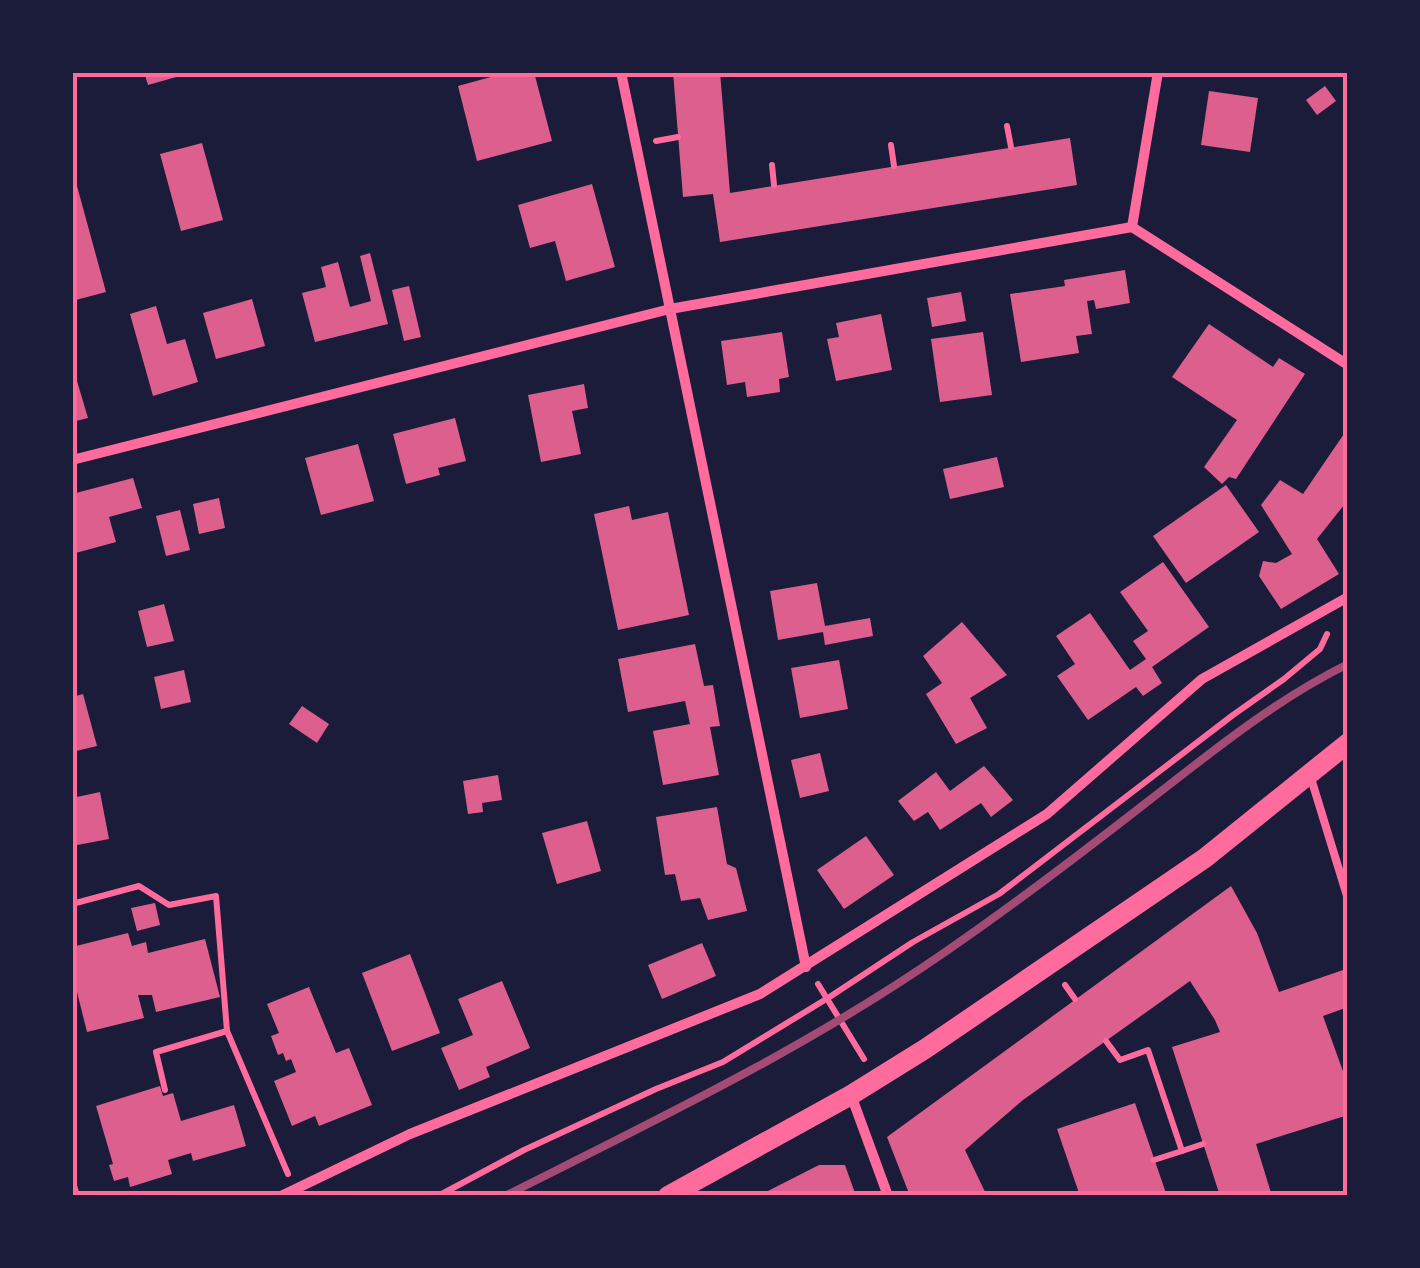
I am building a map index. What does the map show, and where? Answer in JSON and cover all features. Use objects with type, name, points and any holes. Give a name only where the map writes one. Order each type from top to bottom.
[{"type":"main road","points":[[668,1196],[925,1049],[1205,858],[1348,743]]},
{"type":"street","points":[[621,72],[806,966]]},
{"type":"street","points":[[1132,227],[1158,72]]},
{"type":"street","points":[[72,460],[670,309],[1132,227],[1348,364]]},
{"type":"street","points":[[281,1196],[410,1134],[760,994],[1047,814],[1202,679],[1344,599]]},
{"type":"street","points":[[851,1094],[888,1196]]},
{"type":"street","points":[[72,1186],[75,1196]]},
{"type":"lane","points":[[1310,775],[1348,899]]},
{"type":"path","points":[[1008,126],[1011,147]]},
{"type":"path","points":[[891,146],[894,166]]},
{"type":"path","points":[[772,165],[774,185]]},
{"type":"path","points":[[438,1196],[540,1142],[723,1062],[913,942],[999,894],[1320,650],[1344,599]]},
{"type":"path","points":[[72,904],[139,886],[168,905],[216,896],[227,1031],[294,1188]]},
{"type":"path","points":[[828,998],[863,1055]]},
{"type":"path","points":[[165,1090],[156,1052],[227,1031]]},
{"type":"path","points":[[1106,1041],[1120,1060],[1148,1050],[1182,1151]]},
{"type":"path","points":[[1154,1160],[1203,1144]]},
{"type":"building","points":[[144,72],[187,72],[187,74],[148,85]]},
{"type":"building","points":[[509,72],[534,72],[552,141],[477,161],[458,86]]},
{"type":"building","points":[[673,72],[720,72],[730,193],[1070,138],[1077,185],[720,242],[713,194],[683,197]]},
{"type":"building","points":[[1325,86],[1336,101],[1317,115],[1306,100]]},
{"type":"building","points":[[1209,91],[1258,98],[1250,152],[1201,145]]},
{"type":"building","points":[[202,143],[223,220],[181,231],[160,154]]},
{"type":"building","points":[[592,184],[615,267],[566,281],[555,241],[530,248],[518,205]]},
{"type":"building","points":[[77,186],[106,292],[72,301],[72,187]]},
{"type":"building","points":[[370,253],[388,324],[315,342],[302,293],[326,287],[321,267],[338,262],[350,307],[371,301],[360,256]]},
{"type":"building","points":[[1125,270],[1130,303],[1096,309],[1094,300],[1087,301],[1092,334],[1076,336],[1079,353],[1021,362],[1010,294],[1065,286],[1064,280]]},
{"type":"building","points":[[409,286],[421,337],[404,341],[392,290]]},
{"type":"building","points":[[961,292],[966,321],[932,327],[927,298]]},
{"type":"building","points":[[252,299],[265,346],[216,359],[203,313]]},
{"type":"building","points":[[156,306],[167,344],[185,339],[198,382],[153,396],[130,314]]},
{"type":"building","points":[[881,314],[892,370],[836,381],[827,339],[839,337],[836,323]]},
{"type":"building","points":[[1209,324],[1273,367],[1279,358],[1305,374],[1236,479],[1229,477],[1222,484],[1204,467],[1237,420],[1172,377]]},
{"type":"building","points":[[782,332],[789,377],[779,379],[780,392],[747,397],[745,382],[727,385],[721,341]]},
{"type":"building","points":[[983,332],[992,395],[940,402],[931,339]]},
{"type":"building","points":[[77,381],[88,418],[72,422],[72,383]]},
{"type":"building","points":[[584,384],[588,408],[572,411],[581,454],[541,462],[528,395]]},
{"type":"building","points":[[455,418],[466,461],[438,468],[440,475],[406,484],[393,434]]},
{"type":"building","points":[[1348,428],[1348,500],[1317,539],[1339,574],[1281,609],[1259,576],[1263,561],[1276,563],[1292,554],[1261,505],[1280,480],[1303,494]]},
{"type":"building","points":[[358,444],[374,501],[321,515],[305,458]]},
{"type":"building","points":[[997,457],[1004,487],[950,499],[943,469]]},
{"type":"building","points":[[133,478],[142,508],[109,517],[116,542],[72,554],[72,494]]},
{"type":"building","points":[[1226,485],[1259,532],[1186,583],[1153,536]]},
{"type":"building","points":[[219,498],[225,528],[199,534],[193,504]]},
{"type":"building","points":[[629,506],[632,520],[668,512],[689,615],[618,630],[594,514]]},
{"type":"building","points":[[180,510],[190,550],[166,556],[156,516]]},
{"type":"building","points":[[1163,562],[1209,627],[1152,667],[1162,683],[1143,696],[1136,687],[1088,720],[1057,676],[1075,664],[1056,636],[1090,613],[1130,670],[1146,659],[1133,641],[1148,631],[1120,592]]},
{"type":"building","points":[[817,583],[825,626],[870,618],[873,636],[825,645],[823,632],[778,640],[770,591]]},
{"type":"building","points":[[164,604],[174,641],[147,647],[138,611]]},
{"type":"building","points":[[962,622],[1007,675],[970,698],[987,728],[956,744],[926,694],[942,683],[923,656]]},
{"type":"building","points":[[695,644],[704,686],[713,685],[720,726],[710,727],[719,775],[663,785],[653,731],[690,724],[685,701],[628,712],[618,659]]},
{"type":"building","points":[[839,660],[848,709],[800,718],[791,668]]},
{"type":"building","points":[[184,670],[191,702],[161,709],[154,677]]},
{"type":"building","points":[[83,694],[97,746],[72,752],[72,697]]},
{"type":"building","points":[[302,706],[329,724],[317,743],[289,724]]},
{"type":"building","points":[[820,753],[829,791],[800,798],[791,760]]},
{"type":"building","points":[[984,766],[1013,800],[991,817],[981,803],[940,830],[928,812],[914,821],[898,801],[936,772],[950,791]]},
{"type":"building","points":[[498,775],[502,800],[482,803],[483,812],[468,814],[463,781]]},
{"type":"building","points":[[100,792],[109,839],[72,846],[72,798]]},
{"type":"building","points":[[717,807],[727,864],[736,868],[747,911],[708,920],[700,898],[681,901],[675,874],[665,875],[656,817]]},
{"type":"building","points":[[587,821],[601,871],[557,884],[542,833]]},
{"type":"building","points":[[866,836],[894,875],[844,909],[817,870]]},
{"type":"building","points":[[1231,886],[1257,933],[1279,992],[1346,969],[1348,973],[1348,1007],[1323,1016],[1348,1085],[1348,1115],[1256,1144],[1272,1196],[1220,1196],[1172,1047],[1220,1032],[1190,981],[1023,1100],[965,1150],[987,1196],[910,1196],[887,1137]]},
{"type":"building","points":[[155,903],[160,925],[137,931],[131,908]]},
{"type":"building","points":[[128,933],[132,946],[146,942],[148,953],[205,939],[220,997],[156,1012],[152,995],[138,995],[144,1018],[87,1032],[72,972],[72,947]]},
{"type":"building","points":[[702,943],[716,976],[662,999],[648,965]]},
{"type":"building","points":[[410,954],[440,1033],[392,1051],[362,973]]},
{"type":"building","points":[[502,981],[530,1048],[486,1067],[490,1077],[459,1090],[441,1048],[473,1035],[458,999]]},
{"type":"building","points":[[309,987],[336,1053],[349,1048],[372,1105],[319,1126],[315,1116],[292,1126],[274,1081],[296,1072],[291,1059],[286,1061],[283,1053],[278,1055],[271,1036],[279,1033],[267,1004]]},
{"type":"building","points":[[160,1086],[163,1096],[173,1093],[181,1121],[234,1105],[246,1146],[193,1161],[191,1153],[168,1160],[172,1174],[130,1187],[128,1177],[114,1181],[96,1106]]},
{"type":"building","points":[[1135,1103],[1167,1196],[1080,1196],[1057,1129]]},
{"type":"building","points":[[819,1165],[845,1165],[856,1196],[758,1196]]},
{"type":"railway","points":[[505,1196],[731,1081],[895,985],[1022,897],[1242,730],[1348,664]]}]
